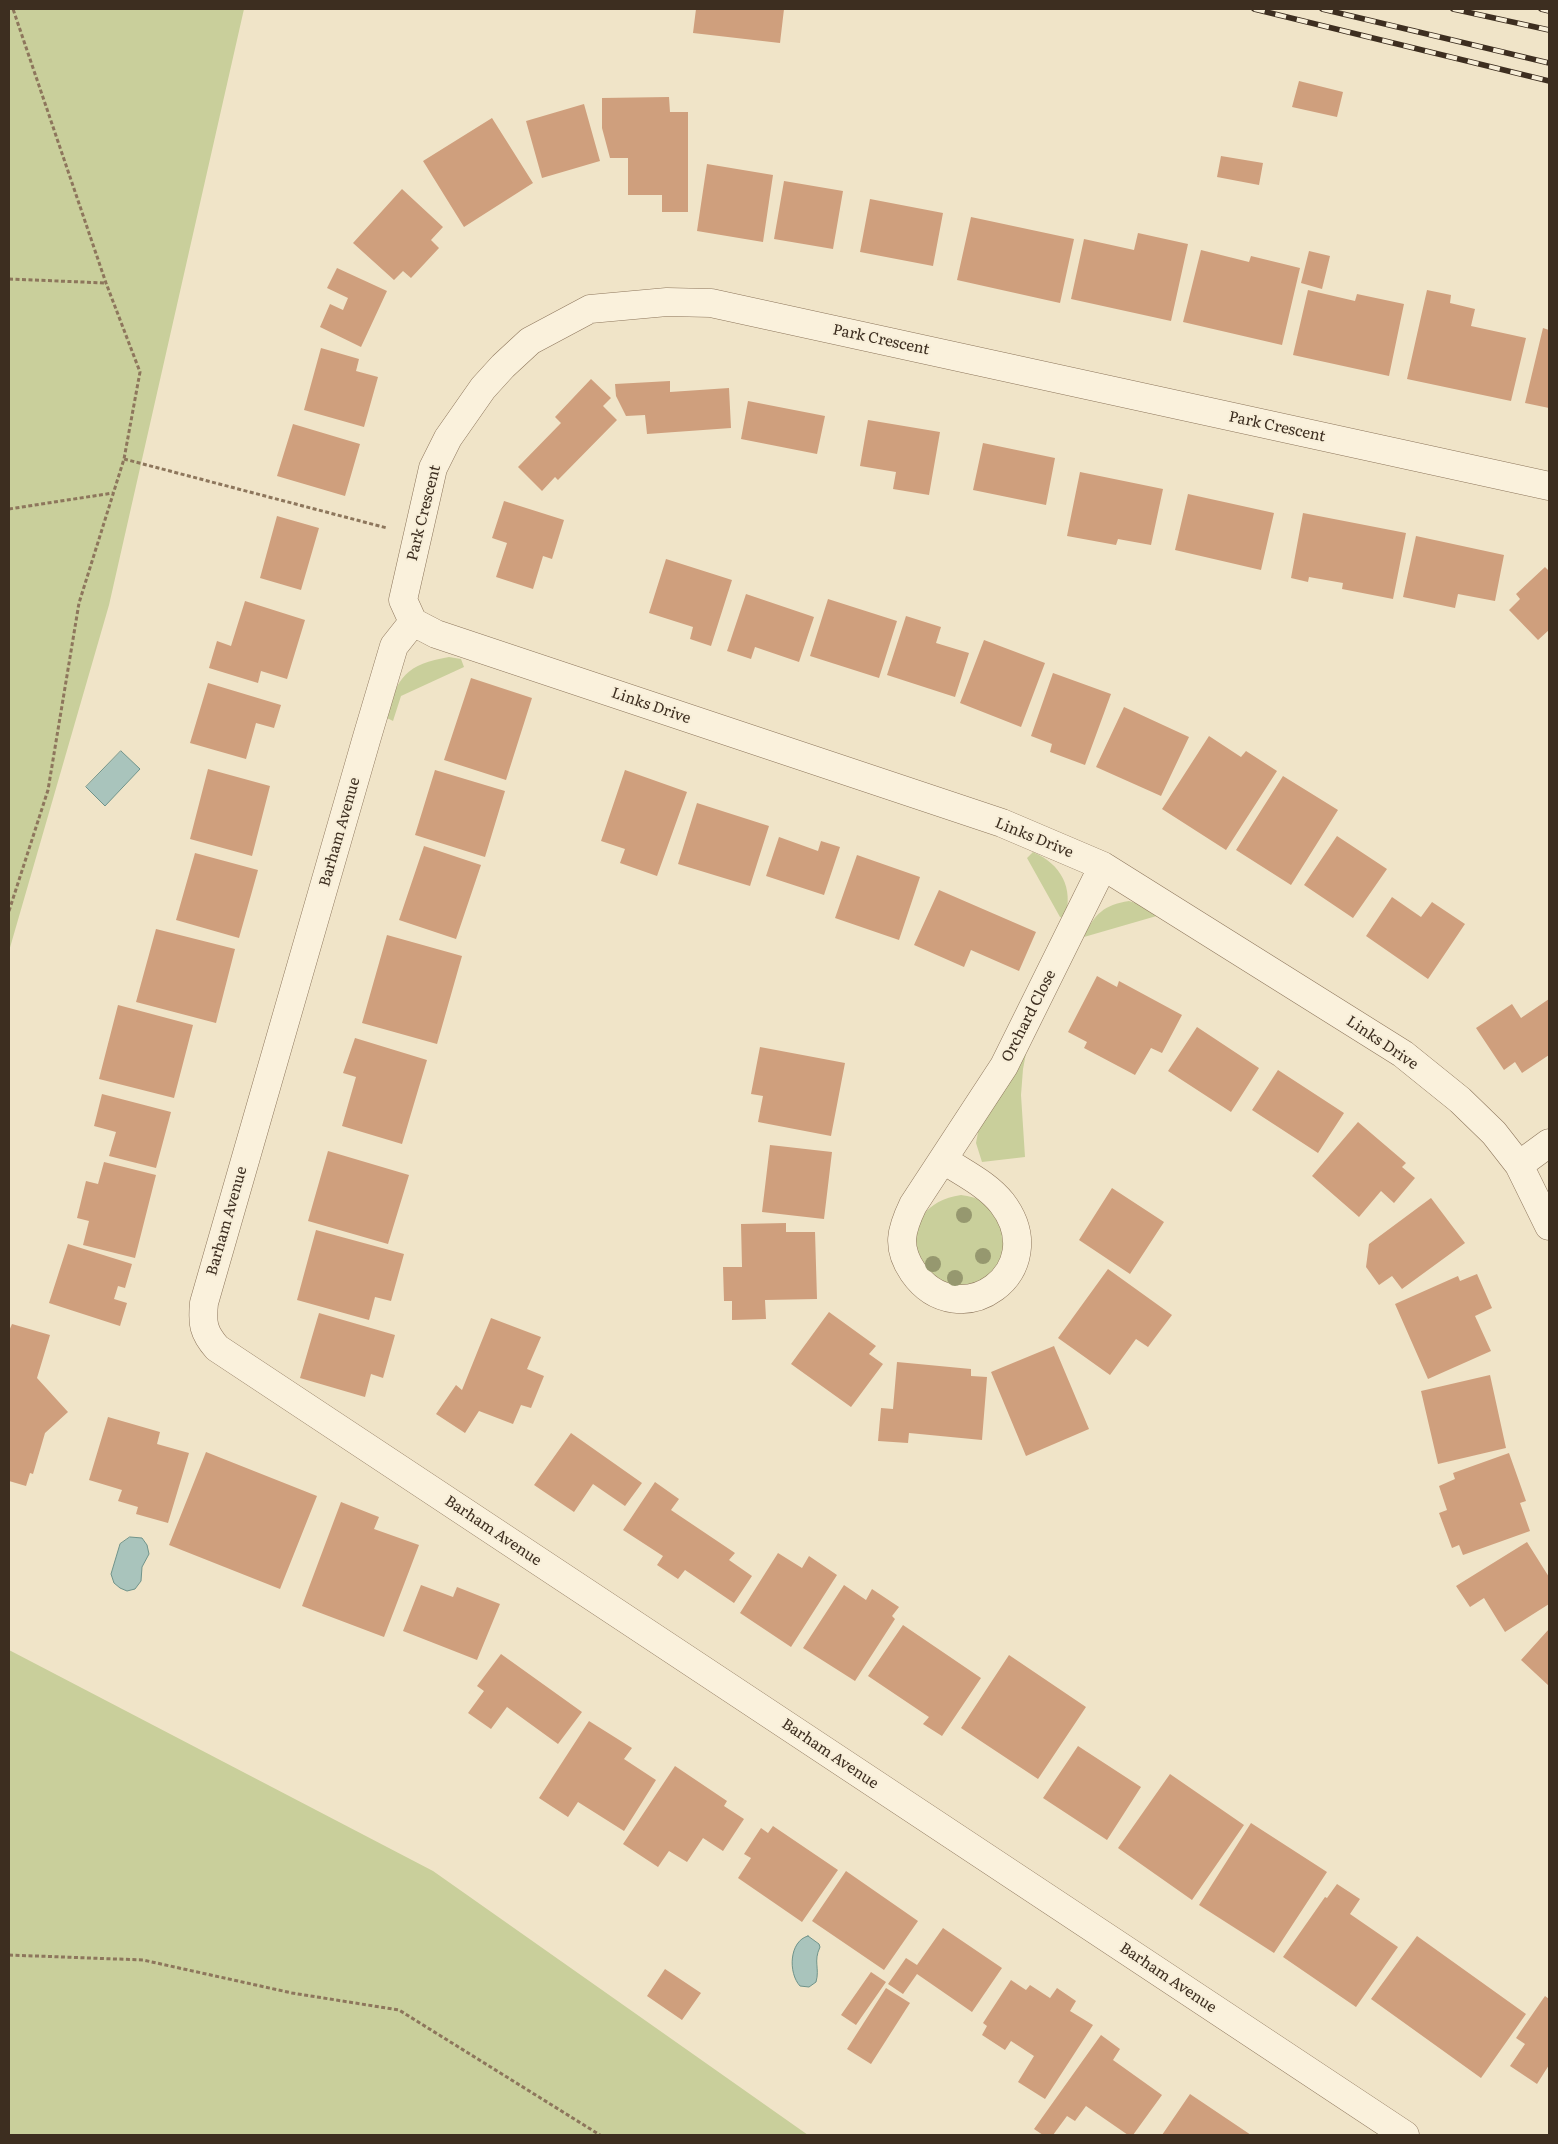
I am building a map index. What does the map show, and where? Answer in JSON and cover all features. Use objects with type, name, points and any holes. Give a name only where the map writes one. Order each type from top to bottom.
[{"type":"street","name":"Park Crescent","points":[[413,622],[402,600],[433,468],[448,438],[483,388],[511,358],[530,341],[590,309],[667,302],[710,303],[1549,486]]},
{"type":"street","name":"Links Drive","points":[[413,622],[444,637],[1002,823],[1103,866],[1404,1054],[1460,1100],[1494,1133],[1519,1165],[1549,1226]]},
{"type":"street","name":"Barham Avenue","points":[[413,622],[394,646],[353,785],[204,1303],[203,1316],[206,1336],[217,1348],[1405,2135]]},
{"type":"street","name":"Orchard Close","points":[[944,1160],[989,1189],[1002,1202],[1014,1221],[1018,1244],[1014,1264],[1002,1281],[986,1293],[969,1299],[950,1298],[934,1292],[919,1281],[906,1262],[901,1244],[903,1227],[913,1205],[1004,1066],[1103,866]]},
{"type":"street","points":[[1519,1165],[1549,1143]]},
{"type":"path","points":[[9,911],[48,790],[79,603],[124,459],[140,372],[106,283],[12,9]]},
{"type":"path","points":[[9,279],[106,283]]},
{"type":"path","points":[[124,459],[417,536]]},
{"type":"path","points":[[9,509],[113,493]]},
{"type":"path","points":[[9,1955],[143,1960],[292,1993],[399,2010],[600,2135]]},
{"type":"green space","points":[[9,9],[244,9],[109,605],[9,951]]},
{"type":"green space","points":[[449,657],[461,659],[464,667],[401,696],[393,721],[387,718],[395,692],[399,683],[406,675],[423,664]]},
{"type":"green space","points":[[1033,852],[1051,863],[1063,878],[1068,897],[1065,918],[1060,917],[1027,858]]},
{"type":"green space","points":[[1129,901],[1142,905],[1160,915],[1084,937],[1092,922],[1106,908]]},
{"type":"green space","points":[[1028,1043],[1021,1095],[1025,1157],[982,1162],[976,1143],[979,1127]]},
{"type":"green space","points":[[961,1195],[972,1197],[988,1205],[996,1216],[1008,1242],[997,1270],[984,1278],[963,1286],[944,1283],[929,1272],[919,1256],[916,1237],[921,1219],[935,1204]]},
{"type":"green space","points":[[9,1650],[433,1871],[808,2135],[9,2135]]},
{"type":"water","points":[[121,751],[140,769],[105,806],[86,787]]},
{"type":"water","points":[[130,1537],[142,1538],[147,1545],[149,1554],[142,1567],[141,1581],[135,1589],[127,1591],[114,1583],[111,1574],[120,1544]]},
{"type":"water","points":[[808,1936],[819,1944],[820,1947],[817,1957],[816,1982],[809,1987],[800,1986],[792,1966],[792,1958],[797,1944]]},
{"type":"building","points":[[696,9],[784,9],[780,43],[693,33]]},
{"type":"building","points":[[1299,81],[1343,92],[1337,117],[1292,107]]},
{"type":"building","points":[[669,97],[670,112],[688,112],[688,212],[662,212],[662,195],[628,195],[628,158],[610,158],[602,128],[602,98]]},
{"type":"building","points":[[584,104],[600,161],[542,178],[526,121]]},
{"type":"building","points":[[492,118],[533,183],[464,227],[423,161]]},
{"type":"building","points":[[1221,156],[1263,163],[1259,185],[1217,177]]},
{"type":"building","points":[[707,164],[773,175],[763,242],[697,231]]},
{"type":"building","points":[[784,181],[843,191],[833,249],[774,239]]},
{"type":"building","points":[[402,189],[443,227],[431,240],[439,248],[411,278],[403,271],[394,280],[353,243]]},
{"type":"building","points":[[870,199],[943,213],[933,266],[860,252]]},
{"type":"building","points":[[971,217],[1074,239],[1060,303],[957,280]]},
{"type":"building","points":[[1138,233],[1188,244],[1171,321],[1071,299],[1084,239],[1134,250]]},
{"type":"building","points":[[1201,250],[1249,262],[1251,256],[1300,268],[1282,345],[1183,322]]},
{"type":"building","points":[[1309,251],[1330,256],[1322,289],[1301,283]]},
{"type":"building","points":[[337,268],[387,291],[361,347],[320,327],[330,304],[343,310],[348,298],[327,288]]},
{"type":"building","points":[[1308,290],[1355,301],[1357,294],[1404,304],[1389,376],[1293,355]]},
{"type":"building","points":[[1427,290],[1451,295],[1450,303],[1475,309],[1471,326],[1526,338],[1511,401],[1407,379]]},
{"type":"building","points":[[1543,328],[1549,330],[1549,408],[1525,403]]},
{"type":"building","points":[[321,348],[359,359],[356,371],[378,377],[364,427],[304,410]]},
{"type":"building","points":[[591,379],[611,398],[603,406],[617,420],[558,480],[555,477],[542,491],[518,467],[561,423],[555,417]]},
{"type":"building","points":[[670,381],[670,392],[729,388],[731,428],[647,434],[645,415],[626,416],[616,396],[615,384]]},
{"type":"building","points":[[748,401],[825,416],[817,454],[741,439]]},
{"type":"building","points":[[868,420],[940,432],[929,495],[893,489],[896,472],[860,466]]},
{"type":"building","points":[[293,424],[360,444],[345,496],[277,476]]},
{"type":"building","points":[[983,443],[1055,458],[1046,505],[973,490]]},
{"type":"building","points":[[1080,472],[1163,489],[1151,545],[1118,539],[1116,545],[1067,536]]},
{"type":"building","points":[[1188,494],[1274,513],[1261,570],[1175,550]]},
{"type":"building","points":[[504,501],[564,520],[552,559],[543,556],[533,589],[496,577],[507,543],[492,538]]},
{"type":"building","points":[[1303,513],[1406,533],[1393,599],[1342,589],[1343,583],[1309,577],[1308,582],[1291,578]]},
{"type":"building","points":[[277,516],[319,528],[301,590],[260,578]]},
{"type":"building","points":[[1416,536],[1504,555],[1495,601],[1458,594],[1455,608],[1403,597]]},
{"type":"building","points":[[666,559],[732,580],[711,646],[690,639],[693,627],[649,613]]},
{"type":"building","points":[[1545,567],[1549,571],[1549,630],[1538,640],[1509,610],[1520,599],[1516,594]]},
{"type":"building","points":[[746,594],[814,617],[799,662],[755,647],[751,659],[727,651]]},
{"type":"building","points":[[828,599],[897,621],[879,678],[810,656]]},
{"type":"building","points":[[245,601],[305,620],[287,679],[261,671],[258,683],[209,668],[217,641],[231,646]]},
{"type":"building","points":[[906,616],[941,627],[936,643],[969,653],[955,697],[887,675]]},
{"type":"building","points":[[984,640],[1045,663],[1021,727],[960,703]]},
{"type":"building","points":[[1053,673],[1111,694],[1085,765],[1050,752],[1052,744],[1031,736]]},
{"type":"building","points":[[471,678],[532,698],[506,780],[444,760]]},
{"type":"building","points":[[208,683],[281,705],[274,728],[256,723],[246,759],[190,743]]},
{"type":"building","points":[[1124,707],[1189,737],[1161,796],[1096,767]]},
{"type":"building","points":[[1209,736],[1241,757],[1246,751],[1277,771],[1226,850],[1162,809]]},
{"type":"building","points":[[208,769],[270,786],[252,856],[190,839]]},
{"type":"building","points":[[435,770],[505,791],[485,857],[415,835]]},
{"type":"building","points":[[625,770],[687,792],[657,876],[620,863],[625,849],[601,841]]},
{"type":"building","points":[[1283,776],[1338,810],[1291,885],[1236,850]]},
{"type":"building","points":[[697,803],[769,826],[750,886],[678,864]]},
{"type":"building","points":[[1337,836],[1387,869],[1353,918],[1304,885]]},
{"type":"building","points":[[779,837],[818,851],[821,841],[840,847],[824,895],[766,876]]},
{"type":"building","points":[[424,846],[481,865],[456,939],[399,920]]},
{"type":"building","points":[[195,853],[258,870],[239,938],[176,920]]},
{"type":"building","points":[[857,855],[920,877],[899,940],[835,918]]},
{"type":"building","points":[[939,890],[1036,932],[1019,971],[971,950],[964,967],[914,945]]},
{"type":"building","points":[[1392,897],[1421,917],[1432,902],[1465,924],[1428,979],[1366,936]]},
{"type":"building","points":[[156,929],[235,949],[216,1023],[136,1002]]},
{"type":"building","points":[[387,935],[462,956],[437,1044],[362,1023]]},
{"type":"building","points":[[1097,976],[1117,987],[1119,981],[1182,1015],[1162,1053],[1151,1048],[1135,1075],[1084,1048],[1087,1042],[1068,1032]]},
{"type":"building","points":[[1549,999],[1549,1055],[1522,1073],[1515,1062],[1504,1070],[1476,1028],[1512,1004],[1521,1018]]},
{"type":"building","points":[[118,1005],[193,1025],[174,1098],[99,1079]]},
{"type":"building","points":[[1197,1027],[1259,1068],[1231,1112],[1168,1071]]},
{"type":"building","points":[[355,1038],[427,1060],[402,1144],[342,1126],[356,1077],[343,1073]]},
{"type":"building","points":[[760,1047],[845,1063],[831,1136],[758,1122],[763,1096],[751,1094]]},
{"type":"building","points":[[1278,1070],[1344,1113],[1318,1153],[1252,1110]]},
{"type":"building","points":[[102,1094],[171,1112],[156,1168],[109,1156],[116,1132],[94,1126]]},
{"type":"building","points":[[1358,1122],[1406,1163],[1402,1167],[1415,1178],[1394,1203],[1381,1191],[1359,1217],[1312,1176]]},
{"type":"building","points":[[770,1145],[832,1152],[824,1219],[762,1212]]},
{"type":"building","points":[[328,1151],[409,1175],[388,1244],[308,1221]]},
{"type":"building","points":[[104,1162],[156,1175],[135,1258],[83,1245],[89,1221],[77,1218],[86,1181],[98,1184]]},
{"type":"building","points":[[1112,1188],[1164,1222],[1130,1274],[1079,1240]]},
{"type":"building","points":[[1431,1198],[1465,1243],[1402,1289],[1392,1276],[1379,1285],[1366,1267],[1369,1244]]},
{"type":"building","points":[[786,1223],[786,1232],[815,1232],[817,1299],[765,1300],[766,1319],[732,1320],[732,1301],[724,1301],[723,1267],[742,1267],[741,1224]]},
{"type":"building","points":[[316,1230],[404,1254],[391,1301],[375,1297],[369,1320],[297,1300]]},
{"type":"building","points":[[68,1244],[132,1264],[125,1288],[118,1286],[114,1299],[127,1303],[120,1326],[49,1303]]},
{"type":"building","points":[[1108,1269],[1172,1315],[1148,1347],[1136,1339],[1110,1375],[1058,1338]]},
{"type":"building","points":[[1477,1274],[1492,1308],[1475,1316],[1491,1351],[1428,1379],[1395,1304],[1458,1276],[1460,1281]]},
{"type":"building","points":[[829,1312],[876,1346],[869,1354],[883,1364],[851,1407],[791,1364]]},
{"type":"building","points":[[319,1313],[395,1335],[383,1378],[371,1374],[365,1397],[300,1378]]},
{"type":"building","points":[[491,1318],[541,1337],[527,1369],[544,1376],[531,1408],[521,1405],[513,1424],[479,1411],[465,1433],[436,1414],[456,1385],[462,1390]]},
{"type":"building","points":[[12,1324],[50,1335],[37,1378],[68,1412],[45,1433],[33,1474],[30,1473],[26,1486],[9,1481],[9,1331]]},
{"type":"building","points":[[1054,1346],[1089,1429],[1026,1456],[991,1372]]},
{"type":"building","points":[[897,1362],[971,1369],[971,1376],[987,1377],[982,1440],[909,1433],[908,1443],[878,1441],[881,1408],[893,1409]]},
{"type":"building","points":[[1490,1375],[1506,1448],[1438,1464],[1421,1391]]},
{"type":"building","points":[[108,1417],[160,1432],[157,1444],[189,1453],[168,1523],[136,1514],[138,1507],[118,1501],[122,1490],[89,1480]]},
{"type":"building","points":[[571,1433],[642,1483],[625,1506],[593,1484],[574,1512],[534,1485]]},
{"type":"building","points":[[206,1452],[317,1496],[280,1589],[169,1545]]},
{"type":"building","points":[[1509,1453],[1526,1501],[1520,1503],[1530,1531],[1463,1555],[1459,1545],[1452,1548],[1439,1513],[1447,1510],[1439,1486],[1455,1479],[1453,1473]]},
{"type":"building","points":[[655,1482],[679,1499],[671,1510],[735,1553],[729,1560],[752,1576],[734,1603],[685,1570],[678,1579],[657,1565],[663,1556],[623,1530]]},
{"type":"building","points":[[341,1502],[379,1517],[374,1529],[419,1545],[384,1637],[302,1606]]},
{"type":"building","points":[[1527,1542],[1549,1577],[1549,1604],[1505,1632],[1484,1598],[1470,1607],[1456,1586]]},
{"type":"building","points":[[778,1553],[802,1568],[809,1556],[837,1575],[791,1647],[740,1613]]},
{"type":"building","points":[[421,1585],[453,1597],[457,1587],[500,1604],[477,1660],[403,1631]]},
{"type":"building","points":[[844,1585],[866,1600],[872,1589],[899,1607],[892,1616],[895,1619],[855,1681],[803,1648]]},
{"type":"building","points":[[903,1625],[981,1678],[942,1736],[923,1724],[929,1717],[868,1676]]},
{"type":"building","points":[[1549,1629],[1549,1686],[1521,1660]]},
{"type":"building","points":[[501,1654],[582,1712],[558,1744],[507,1707],[491,1729],[468,1713],[484,1691],[477,1686]]},
{"type":"building","points":[[1009,1655],[1086,1707],[1038,1779],[961,1728]]},
{"type":"building","points":[[589,1721],[632,1748],[624,1759],[656,1780],[624,1831],[578,1802],[568,1817],[539,1798]]},
{"type":"building","points":[[1078,1746],[1141,1787],[1107,1840],[1043,1798]]},
{"type":"building","points":[[675,1766],[727,1801],[724,1806],[744,1819],[723,1851],[703,1838],[687,1862],[669,1851],[658,1867],[623,1844]]},
{"type":"building","points":[[1170,1774],[1244,1825],[1192,1900],[1118,1848]]},
{"type":"building","points":[[1251,1823],[1327,1872],[1274,1953],[1199,1905]]},
{"type":"building","points":[[773,1826],[838,1870],[802,1922],[738,1878],[751,1858],[744,1854],[761,1828],[768,1833]]},
{"type":"building","points":[[846,1871],[918,1921],[884,1970],[812,1921]]},
{"type":"building","points":[[1337,1884],[1360,1899],[1350,1914],[1398,1947],[1356,2007],[1283,1957],[1325,1897],[1327,1898]]},
{"type":"building","points":[[943,1928],[1002,1968],[972,2012],[917,1974],[903,1994],[888,1984],[906,1958],[917,1965]]},
{"type":"building","points":[[1417,1936],[1526,2014],[1481,2078],[1371,1999]]},
{"type":"building","points":[[665,1969],[701,1993],[682,2020],[647,1996]]},
{"type":"building","points":[[871,1972],[886,1982],[856,2025],[841,2015]]},
{"type":"building","points":[[1011,1980],[1026,1990],[1030,1985],[1050,1998],[1057,1988],[1076,2001],[1070,2011],[1093,2025],[1045,2099],[1018,2082],[1034,2056],[1011,2041],[1005,2050],[982,2035],[987,2026],[983,2023]]},
{"type":"building","points":[[886,1988],[910,2003],[871,2064],[847,2049]]},
{"type":"building","points":[[1545,1996],[1549,1999],[1549,2065],[1537,2084],[1510,2066],[1525,2044],[1516,2038]]},
{"type":"building","points":[[1101,2035],[1120,2049],[1113,2060],[1162,2095],[1133,2135],[1128,2135],[1086,2106],[1075,2121],[1067,2116],[1053,2135],[1043,2135],[1034,2129]]},
{"type":"building","points":[[1190,2094],[1251,2135],[1162,2135]]},
{"type":"railway","points":[[1254,9],[1549,81]]},
{"type":"railway","points":[[1322,9],[1549,63]]},
{"type":"railway","points":[[1453,9],[1549,30]]},
{"type":"railway","points":[[1541,9],[1549,11]]}]
